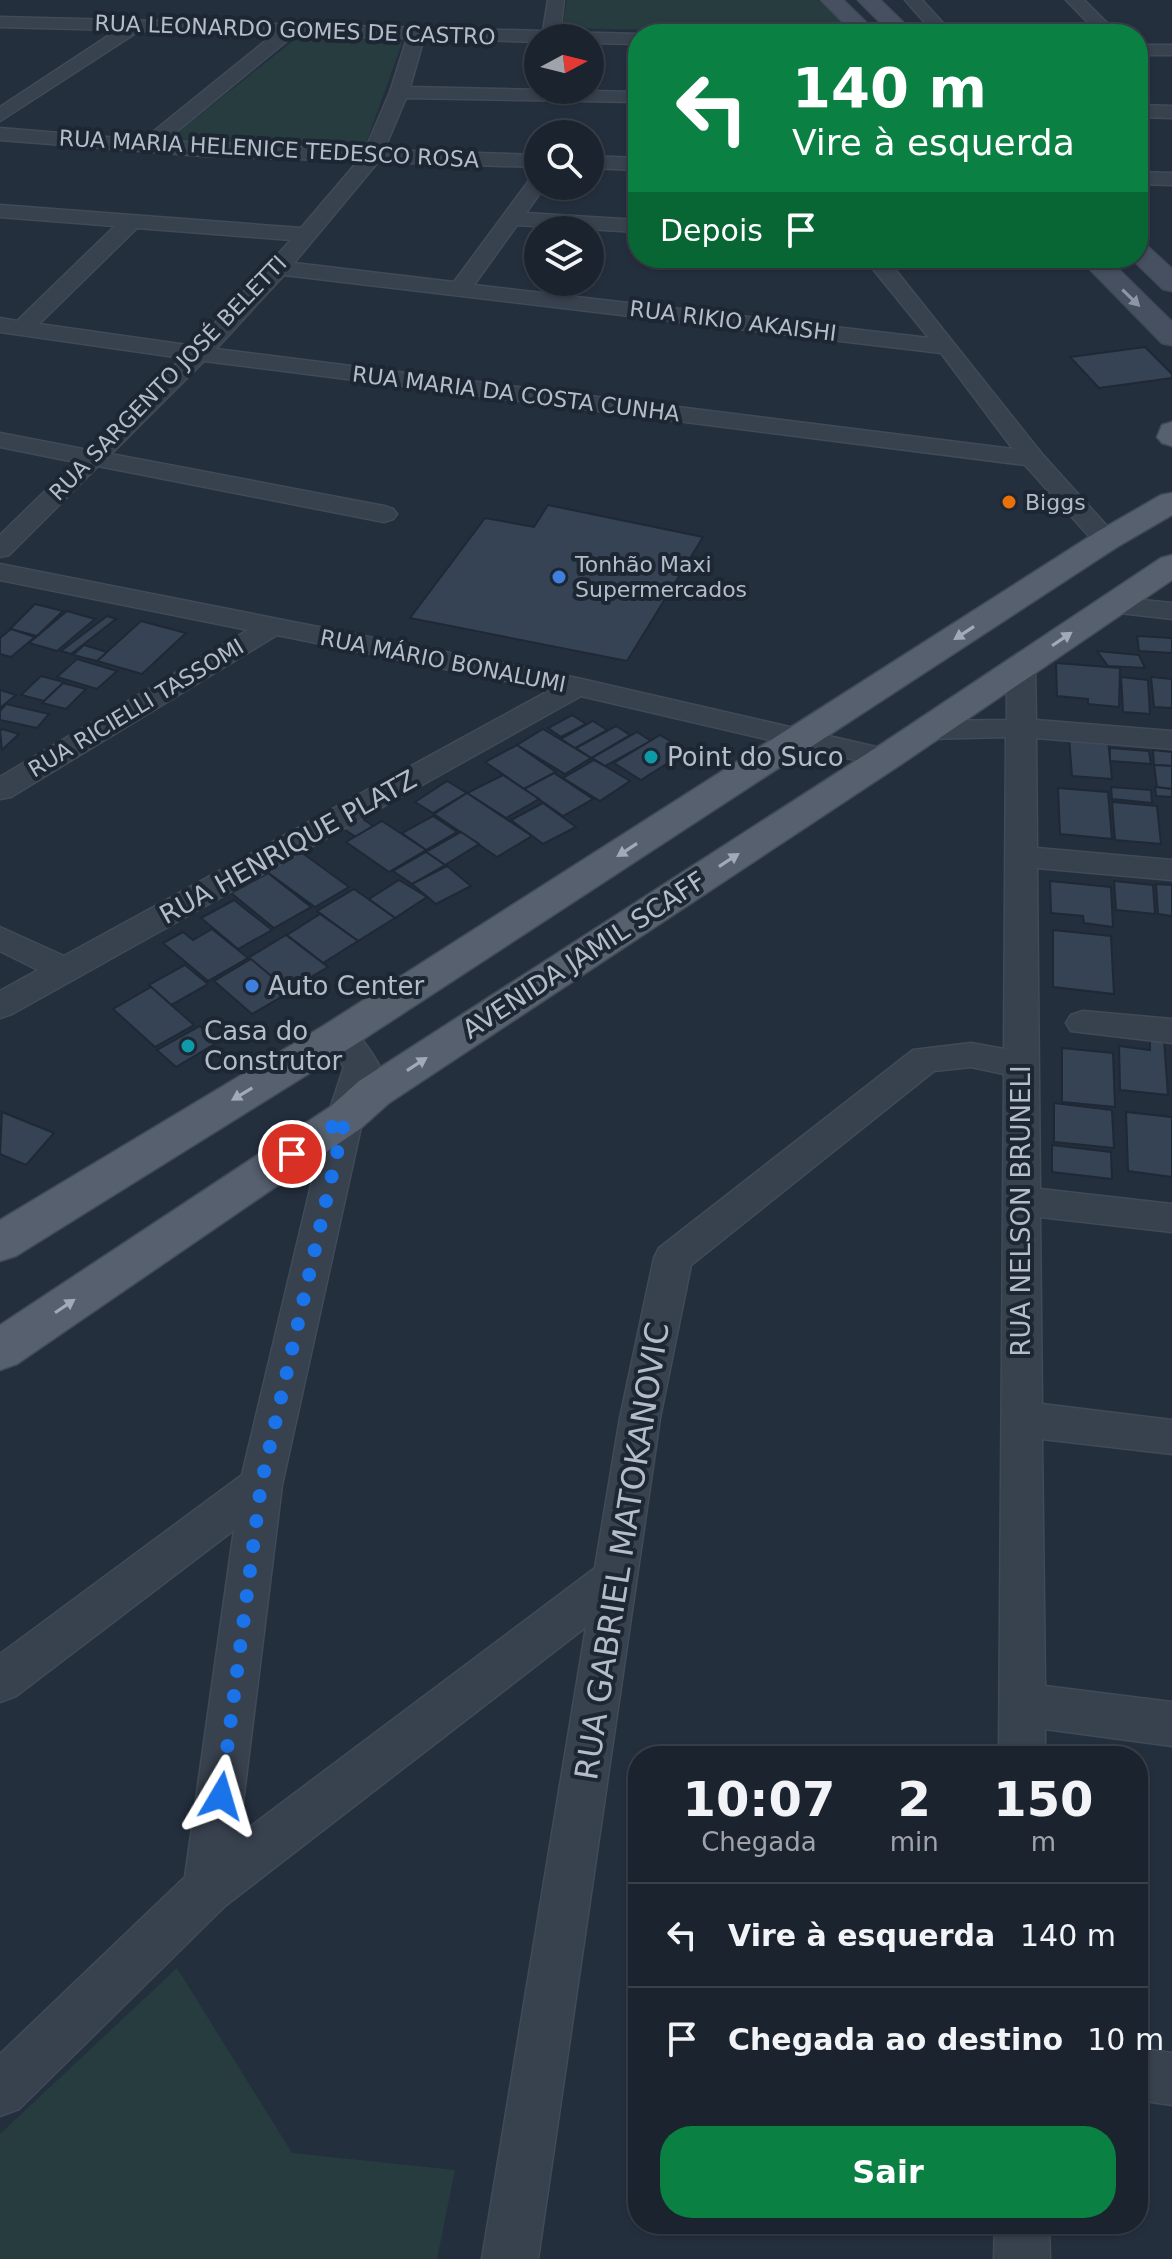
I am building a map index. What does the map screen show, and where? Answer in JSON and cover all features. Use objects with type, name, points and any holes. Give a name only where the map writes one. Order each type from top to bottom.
[{"type":"main road","points":[[8,1230],[338,1036],[1106,540],[1172,502]]},
{"type":"main road","name":"AVENIDA JAMIL SCAFF","points":[[0,1350],[345,1118],[374,1092],[885,758],[1172,565]]},
{"type":"street","points":[[553,24],[556,0]]},
{"type":"street","points":[[831,0],[856,24]]},
{"type":"street","points":[[868,0],[893,24]]},
{"type":"street","points":[[913,0],[935,24]]},
{"type":"street","points":[[1074,0],[1099,24]]},
{"type":"street","name":"RUA LEONARDO GOMES DE CASTRO","points":[[0,22],[69,18],[135,26],[524,36]]},
{"type":"street","points":[[0,115],[135,26]]},
{"type":"street","points":[[147,146],[290,30]]},
{"type":"street","name":"RUA SARGENTO JOSÉ BELETTI","points":[[0,549],[199,354],[279,268],[372,156],[399,92],[417,34]]},
{"type":"street","name":"RUA LEONARDO GOMES DE CASTRO","points":[[604,38],[628,39]]},
{"type":"street","points":[[1148,50],[1172,50]]},
{"type":"street","points":[[399,92],[628,97]]},
{"type":"street","points":[[1148,111],[1172,112]]},
{"type":"street","name":"RUA MARIA HELENICE TEDESCO ROSA","points":[[0,134],[147,146],[524,161]]},
{"type":"street","points":[[604,163],[628,164]]},
{"type":"street","points":[[1148,178],[1172,179]]},
{"type":"street","points":[[461,288],[524,200]]},
{"type":"street","points":[[0,211],[306,235]]},
{"type":"street","points":[[511,218],[628,225]]},
{"type":"street","points":[[10,327],[131,222]]},
{"type":"street","points":[[1148,260],[1172,283]]},
{"type":"street","name":"RUA RIKIO AKAISHI","points":[[279,268],[948,347]]},
{"type":"street","points":[[883,268],[1033,459],[1106,540]]},
{"type":"street","points":[[1102,268],[1172,337]]},
{"type":"street","name":"RUA MARIA DA COSTA CUNHA","points":[[10,327],[199,354],[1033,459]]},
{"type":"street","points":[[0,440],[384,514]]},
{"type":"street","name":"RUA MÁRIO BONALUMI","points":[[0,572],[577,687],[885,758]]},
{"type":"street","points":[[1113,605],[1172,611]]},
{"type":"street","name":"RUA RICIELLI TASSOMI","points":[[0,790],[272,627]]},
{"type":"street","name":"RUA NELSON BRUNELI","points":[[1021,667],[1022,1746]]},
{"type":"street","name":"RUA HENRIQUE PLATZ","points":[[0,1006],[577,687]]},
{"type":"street","points":[[927,730],[1020,728],[1172,740]]},
{"type":"street","points":[[1021,857],[1172,870]]},
{"type":"street","points":[[0,938],[65,970]]},
{"type":"street","points":[[1083,1023],[1172,1031]]},
{"type":"street","points":[[208,1889],[261,1485],[345,1118],[362,1065],[338,1036]]},
{"type":"street","name":"RUA GABRIEL MATOKANOVIC","points":[[510,2259],[640,1418],[673,1258],[925,1059],[971,1055],[1021,1065]]},
{"type":"street","points":[[1022,1201],[1172,1218]]},
{"type":"street","points":[[1022,1419],[1172,1437]]},
{"type":"street","points":[[0,1681],[261,1485]]},
{"type":"street","points":[[0,2090],[208,1889],[615,1578]]},
{"type":"street","points":[[1022,1705],[1172,1724]]},
{"type":"street","points":[[1148,2075],[1172,2079]]},
{"type":"street","points":[[1022,2234],[1022,2259]]},
{"type":"green space","points":[[567,0],[818,0],[844,24],[628,24],[628,29],[604,29],[604,24],[563,24]]},
{"type":"green space","points":[[313,36],[392,39],[402,43],[365,146],[346,152],[181,144],[172,137],[294,40]]},
{"type":"green space","points":[[177,1968],[292,2153],[455,2170],[437,2259],[0,2259],[0,2134]]},
{"type":"building","points":[[1145,347],[1172,374],[1172,378],[1099,388],[1070,357]]},
{"type":"building","name":"Tonhão Maxi Supermercados","points":[[548,505],[703,537],[627,661],[410,618],[485,518],[534,527]]},
{"type":"building","points":[[35,604],[63,611],[37,636],[10,629]]},
{"type":"building","points":[[67,611],[95,619],[57,651],[29,643]]},
{"type":"building","points":[[107,616],[116,619],[71,654],[61,651]]},
{"type":"building","points":[[141,621],[186,633],[142,674],[97,661]]},
{"type":"building","points":[[11,629],[35,637],[11,657],[0,654],[0,638]]},
{"type":"building","points":[[1137,636],[1172,638],[1172,653],[1139,651]]},
{"type":"building","points":[[84,645],[107,652],[97,661],[73,655]]},
{"type":"building","points":[[1097,651],[1139,655],[1145,668],[1108,666]]},
{"type":"building","points":[[77,659],[117,671],[97,689],[57,677]]},
{"type":"building","points":[[1056,663],[1120,668],[1119,707],[1088,704],[1088,699],[1057,696]]},
{"type":"building","points":[[41,676],[64,682],[44,701],[21,695]]},
{"type":"building","points":[[1121,677],[1148,680],[1150,714],[1123,712]]},
{"type":"building","points":[[1151,677],[1172,679],[1172,708],[1154,707]]},
{"type":"building","points":[[63,683],[86,689],[66,709],[42,703]]},
{"type":"building","points":[[0,690],[16,695],[0,708]]},
{"type":"building","points":[[6,704],[49,714],[37,728],[0,720],[0,711]]},
{"type":"building","points":[[572,715],[586,724],[561,737],[548,728]]},
{"type":"building","points":[[593,721],[607,730],[575,748],[561,739]]},
{"type":"building","points":[[616,726],[630,735],[591,758],[576,748]]},
{"type":"building","points":[[543,729],[591,758],[565,774],[517,745]]},
{"type":"building","points":[[0,731],[19,734],[2,750]]},
{"type":"building","points":[[637,732],[651,741],[605,766],[592,758]]},
{"type":"building","name":"Point do Suco","points":[[660,735],[687,751],[641,780],[614,763]]},
{"type":"building","points":[[1069,737],[1108,740],[1112,779],[1072,776]]},
{"type":"building","points":[[517,745],[556,772],[524,789],[485,762]]},
{"type":"building","points":[[1110,748],[1149,751],[1151,764],[1110,761]]},
{"type":"building","points":[[1153,750],[1172,752],[1172,766],[1154,765]]},
{"type":"building","points":[[594,760],[630,781],[600,801],[563,778]]},
{"type":"building","points":[[1154,765],[1172,766],[1172,789],[1157,787]]},
{"type":"building","points":[[554,773],[593,799],[563,816],[524,789]]},
{"type":"building","points":[[503,775],[539,799],[506,818],[467,793]]},
{"type":"building","points":[[447,781],[467,793],[433,813],[415,802]]},
{"type":"building","points":[[1111,787],[1151,790],[1152,803],[1112,799]]},
{"type":"building","points":[[1155,787],[1172,789],[1172,797],[1156,796]]},
{"type":"building","points":[[1058,788],[1108,792],[1112,839],[1060,834]]},
{"type":"building","points":[[467,793],[532,836],[497,857],[434,814]]},
{"type":"building","points":[[1112,802],[1157,806],[1161,844],[1115,840]]},
{"type":"building","points":[[543,803],[576,827],[543,844],[511,820]]},
{"type":"building","points":[[433,816],[457,832],[426,850],[402,833]]},
{"type":"building","points":[[360,817],[373,826],[356,837],[342,828]]},
{"type":"building","points":[[382,821],[426,850],[389,872],[346,842]]},
{"type":"building","points":[[461,832],[479,844],[445,865],[426,852]]},
{"type":"building","points":[[301,852],[349,887],[315,907],[267,872]]},
{"type":"building","points":[[426,852],[445,865],[412,884],[393,871]]},
{"type":"building","points":[[447,866],[471,886],[436,904],[412,884]]},
{"type":"building","points":[[268,873],[311,907],[274,928],[231,893]]},
{"type":"building","points":[[399,880],[427,897],[395,918],[369,899]]},
{"type":"building","points":[[1050,881],[1111,887],[1113,927],[1084,923],[1083,916],[1051,913]]},
{"type":"building","points":[[1114,881],[1153,885],[1155,914],[1116,910]]},
{"type":"building","points":[[1156,884],[1172,885],[1172,916],[1158,914]]},
{"type":"building","points":[[354,889],[395,918],[358,941],[317,911]]},
{"type":"building","points":[[234,900],[272,930],[238,949],[201,918]]},
{"type":"building","points":[[320,914],[358,941],[323,963],[287,935]]},
{"type":"building","points":[[212,929],[248,958],[208,981],[163,943],[183,932],[193,940]]},
{"type":"building","points":[[1053,930],[1111,936],[1114,994],[1053,987]]},
{"type":"building","points":[[286,935],[328,967],[289,990],[248,958]]},
{"type":"building","name":"Auto Center","points":[[251,959],[290,992],[252,1014],[214,981]]},
{"type":"building","points":[[185,965],[208,984],[171,1005],[149,985]]},
{"type":"building","points":[[151,987],[194,1025],[155,1047],[113,1009]]},
{"type":"building","name":"Casa do Construtor","points":[[200,1026],[218,1042],[176,1067],[157,1050]]},
{"type":"building","points":[[1150,1039],[1164,1040],[1168,1095],[1120,1090],[1119,1046],[1150,1050]]},
{"type":"building","points":[[1062,1048],[1113,1053],[1115,1107],[1062,1102]]},
{"type":"building","points":[[1054,1103],[1112,1110],[1114,1148],[1054,1142]]},
{"type":"building","points":[[2,1112],[54,1133],[26,1165],[0,1154]]},
{"type":"building","points":[[1126,1112],[1172,1117],[1172,1177],[1128,1171]]},
{"type":"building","points":[[1052,1145],[1111,1152],[1112,1179],[1052,1172]]},
{"type":"place","name":"Biggs","points":[[1009,502]]},
{"type":"place","name":"Tonhão Maxi Supermercados","points":[[559,577]]},
{"type":"place","name":"Point do Suco","points":[[651,757]]},
{"type":"place","name":"Auto Center","points":[[252,986]]},
{"type":"place","name":"Casa do Construtor","points":[[188,1046]]},
{"type":"route","points":[[221,1796],[261,1485],[345,1118],[292,1154]]}]
